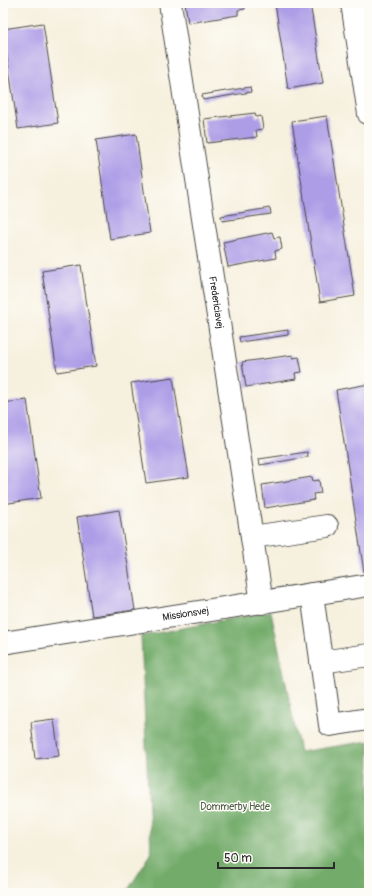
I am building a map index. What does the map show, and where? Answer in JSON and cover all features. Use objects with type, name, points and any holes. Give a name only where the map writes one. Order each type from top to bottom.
[{"type":"lane","name":"Fredericiavej","points":[[170,3],[262,602]]},
{"type":"lane","points":[[352,3],[368,101]]},
{"type":"lane","points":[[252,537],[327,526]]},
{"type":"lane","name":"Missionsvej","points":[[3,643],[369,585]]},
{"type":"lane","points":[[312,594],[330,725],[369,719]]},
{"type":"lane","points":[[321,662],[369,655]]},
{"type":"green space","name":"Dommerby Hede","points":[[271,611],[300,752],[369,741],[369,893],[126,893],[151,854],[141,636]]},
{"type":"building","points":[[185,3],[245,3],[245,9],[238,10],[238,15],[188,23]]},
{"type":"building","points":[[275,3],[310,3],[323,83],[288,89]]},
{"type":"building","points":[[43,23],[58,123],[18,129],[3,29]]},
{"type":"building","points":[[250,87],[251,92],[203,100],[202,95]]},
{"type":"building","points":[[255,113],[256,117],[261,116],[263,129],[256,130],[257,137],[207,143],[204,119]]},
{"type":"building","points":[[327,116],[355,296],[320,302],[292,121]]},
{"type":"building","points":[[136,134],[150,233],[110,239],[96,140]]},
{"type":"building","points":[[270,208],[271,214],[222,221],[221,216]]},
{"type":"building","points":[[272,232],[274,238],[280,237],[282,249],[275,251],[276,258],[228,267],[223,242]]},
{"type":"building","points":[[81,265],[96,366],[57,372],[42,271]]},
{"type":"building","points":[[288,330],[288,335],[240,342],[239,337]]},
{"type":"building","points":[[293,355],[293,358],[299,357],[302,372],[295,373],[296,379],[246,387],[242,362]]},
{"type":"building","points":[[173,377],[189,477],[146,483],[131,383]]},
{"type":"building","points":[[369,384],[369,571],[364,572],[336,390]]},
{"type":"building","points":[[27,400],[41,498],[3,504],[3,403]]},
{"type":"building","points":[[307,452],[308,457],[260,465],[259,459]]},
{"type":"building","points":[[312,477],[313,481],[319,480],[321,493],[313,494],[314,500],[265,508],[262,485]]},
{"type":"building","points":[[119,510],[135,610],[92,616],[77,517]]},
{"type":"building","points":[[54,719],[59,756],[35,759],[31,722]]}]
